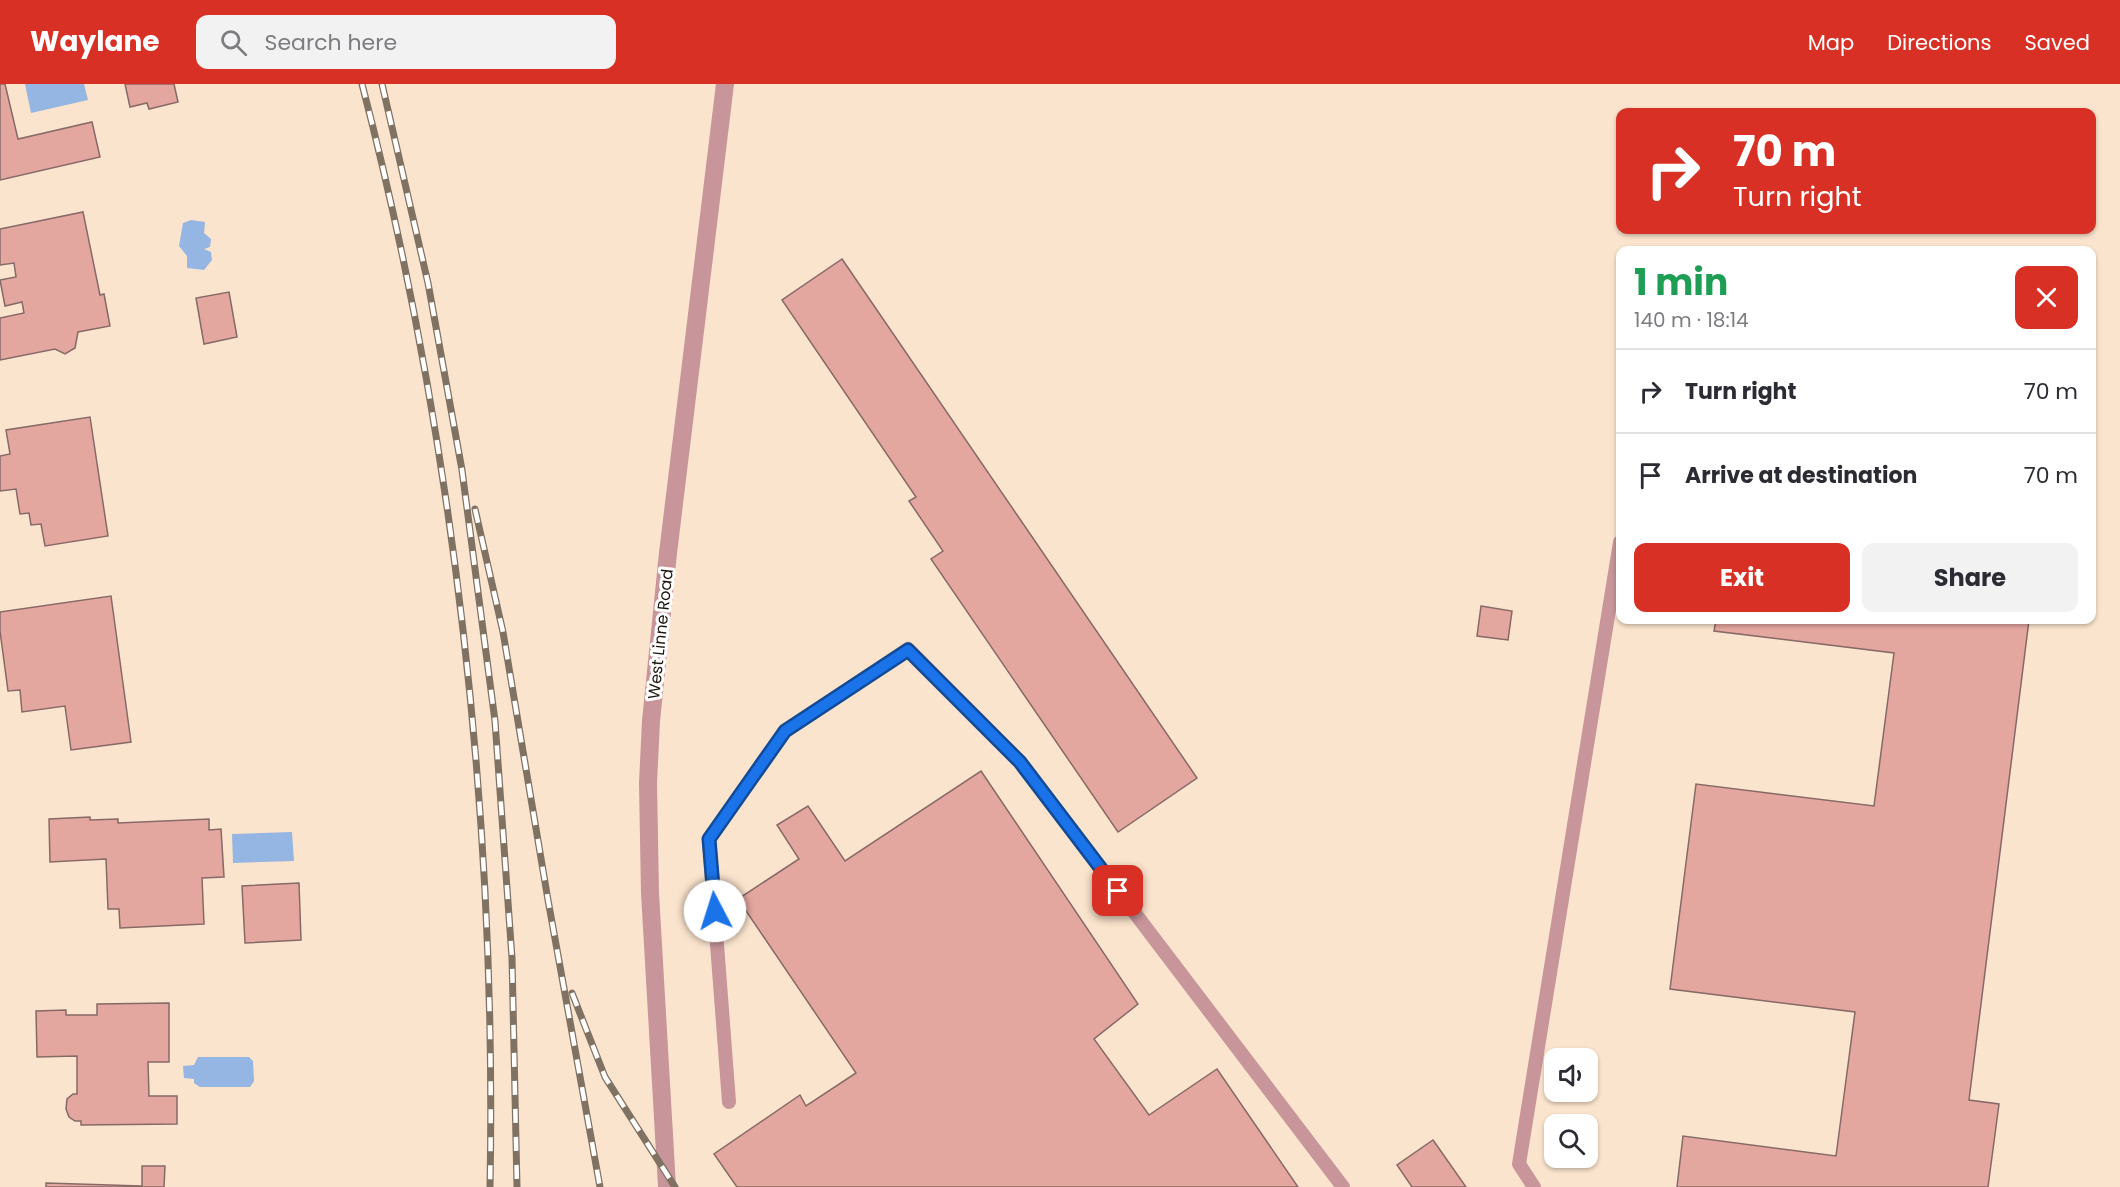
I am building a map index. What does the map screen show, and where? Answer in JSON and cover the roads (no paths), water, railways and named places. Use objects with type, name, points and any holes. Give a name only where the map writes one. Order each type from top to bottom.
[{"type":"street","name":"West Linne Road","points":[[667,1187],[650,892],[648,783],[650,741],[667,565],[725,84]]},
{"type":"lane","points":[[1534,1187],[1519,1164],[1616,567]]},
{"type":"lane","points":[[729,1102],[709,839],[785,731],[908,650],[1020,762],[1343,1187]]},
{"type":"water","points":[[25,84],[84,84],[88,100],[31,113]]},
{"type":"water","points":[[191,220],[205,222],[204,233],[211,239],[210,247],[204,249],[211,252],[212,260],[204,270],[187,268],[187,256],[179,246],[183,223]]},
{"type":"water","points":[[292,832],[294,861],[233,863],[232,834]]},
{"type":"water","points":[[198,1057],[249,1057],[253,1061],[254,1081],[250,1087],[200,1087],[194,1083],[194,1079],[184,1078],[183,1066],[194,1065]]},
{"type":"railway","points":[[362,84],[394,218],[422,354],[445,492],[463,631],[477,771],[486,910],[490,1049],[490,1187]]},
{"type":"railway","points":[[382,84],[428,283],[462,470],[495,721],[512,958],[517,1187]]},
{"type":"railway","points":[[475,509],[503,632],[548,900],[600,1187]]},
{"type":"railway","points":[[572,993],[605,1077],[675,1187]]}]
